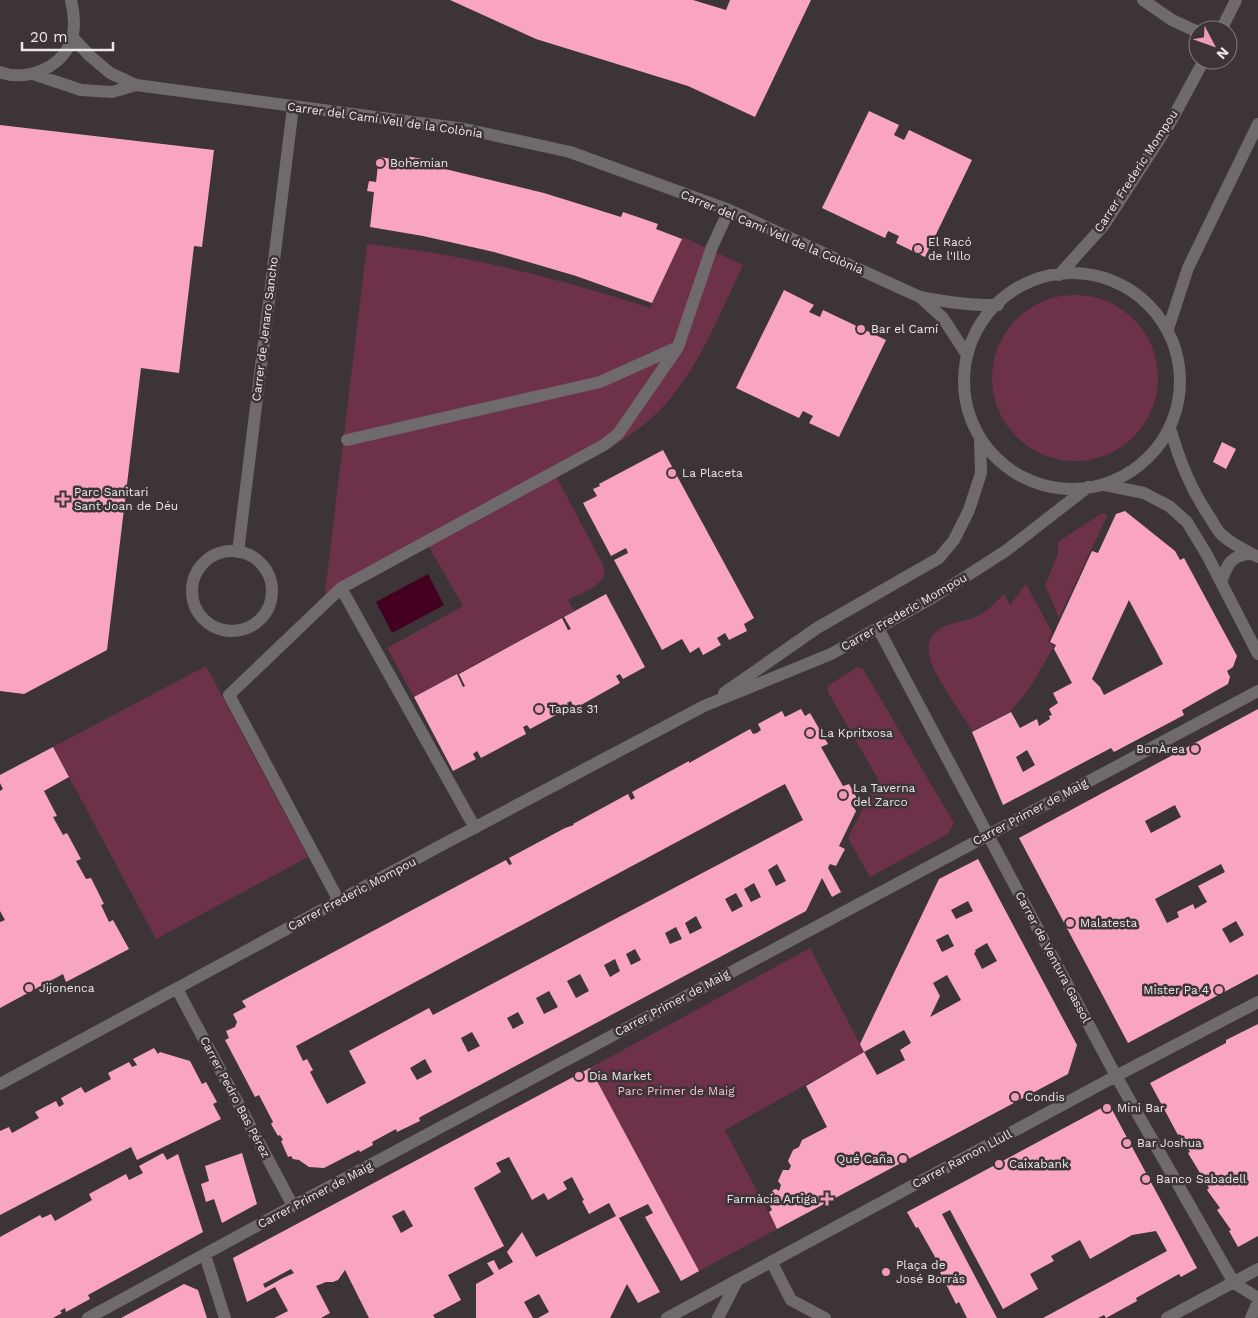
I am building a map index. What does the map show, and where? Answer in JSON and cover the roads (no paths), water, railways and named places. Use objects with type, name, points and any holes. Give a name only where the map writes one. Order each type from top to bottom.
[{"type":"street","name":"Carrer del Camí Vell de la Colònia","points":[[2,74],[20,76],[33,74],[44,70],[57,60],[68,47],[72,37],[75,18],[71,0]]},
{"type":"street","points":[[1143,0],[1172,20],[1188,27]]},
{"type":"street","points":[[1226,20],[1236,0]]},
{"type":"street","name":"Carrer del Camí Vell de la Colònia","points":[[72,37],[90,56],[110,72],[136,85],[465,129],[570,152],[729,210],[920,296],[943,318],[967,355]]},
{"type":"street","name":"Carrer Frederic Mompou","points":[[1059,275],[1104,225],[1170,123],[1199,70]]},
{"type":"street","name":"Carrer del Camí Vell de la Colònia","points":[[33,74],[81,90],[112,92],[136,85]]},
{"type":"street","name":"Carrer de Jenaro Sancho","points":[[238,552],[293,107]]},
{"type":"street","points":[[1168,329],[1188,268],[1258,124]]},
{"type":"street","points":[[340,901],[229,695],[341,588],[604,445],[618,434],[678,347],[712,247],[729,210]]},
{"type":"street","points":[[1106,485],[1145,458],[1159,445],[1170,428],[1180,376],[1176,352],[1168,329],[1158,313],[1141,296],[1117,281],[1090,274],[1059,275],[1024,286],[1006,296],[981,323],[967,355],[964,375],[965,394],[971,418],[980,440],[992,456],[1021,478],[1046,486],[1088,487],[1106,485],[1144,493],[1169,506],[1187,522],[1221,582],[1258,654]]},
{"type":"street","points":[[920,296],[974,306],[998,305]]},
{"type":"street","points":[[347,440],[600,382],[678,347]]},
{"type":"street","points":[[1170,428],[1181,464],[1203,508],[1222,535],[1255,555]]},
{"type":"street","name":"Carrer Frederic Mompou","points":[[704,706],[817,628],[939,558],[954,540],[970,510],[981,473],[980,440]]},
{"type":"street","name":"Carrer Frederic Mompou","points":[[0,1084],[704,706],[831,654],[932,598],[1007,550],[1088,487]]},
{"type":"street","points":[[238,552],[253,557],[263,566],[269,577],[272,590],[265,614],[256,623],[245,629],[232,632],[220,630],[208,624],[198,614],[192,602],[192,588],[195,575],[203,564],[214,555],[238,552]]},
{"type":"street","points":[[1221,582],[1229,563],[1243,554],[1255,555]]},
{"type":"street","points":[[341,588],[475,828]]},
{"type":"street","name":"Carrer de Ventura Gassol","points":[[878,628],[1116,1076],[1234,1283]]},
{"type":"street","name":"Carrer Primer de Maig","points":[[88,1318],[293,1206],[1258,691]]},
{"type":"street","name":"Carrer Pedro Bas Pérez","points":[[177,989],[293,1206]]},
{"type":"street","name":"Carrer Ramon Llull","points":[[668,1318],[1116,1076],[1258,1002]]},
{"type":"street","points":[[205,1255],[225,1318]]},
{"type":"street","points":[[772,1263],[791,1300],[825,1318]]},
{"type":"street","points":[[1167,1318],[1258,1269]]},
{"type":"street","points":[[718,1318],[737,1281]]},
{"type":"street","points":[[1234,1283],[1258,1298]]},
{"type":"street","points":[[1250,1318],[1258,1302]]},
{"type":"place","name":"Bohemian","points":[[380,163]]},
{"type":"place","name":"El Racó de l'Illo","points":[[918,249]]},
{"type":"place","name":"Bar el Camí","points":[[861,329]]},
{"type":"place","name":"La Placeta","points":[[672,473]]},
{"type":"place","name":"Parc Sanitari Sant Joan de Déu","points":[[63,499]]},
{"type":"place","name":"Tapas 31","points":[[539,709]]},
{"type":"place","name":"La Kpritxosa","points":[[810,733]]},
{"type":"place","name":"BonÀrea","points":[[1195,749]]},
{"type":"place","name":"La Taverna del Zarco","points":[[843,795]]},
{"type":"place","name":"Malatesta","points":[[1070,923]]},
{"type":"place","name":"Jijonenca","points":[[29,988]]},
{"type":"place","name":"Mister Pa 4","points":[[1219,990]]},
{"type":"place","name":"Dia Market","points":[[579,1076]]},
{"type":"place","name":"Condis","points":[[1015,1097]]},
{"type":"place","name":"Mini Bar","points":[[1107,1108]]},
{"type":"place","name":"Bar Joshua","points":[[1127,1143]]},
{"type":"place","name":"Qué Caña","points":[[903,1159]]},
{"type":"place","name":"Caixabank","points":[[999,1164]]},
{"type":"place","name":"Banco Sabadell","points":[[1146,1179]]},
{"type":"place","name":"Farmàcia Artiga","points":[[827,1199]]},
{"type":"place","name":"Plaça de José Borrás","points":[[886,1272]]},
{"type":"park label","name":"Parc Primer de Maig","points":[[676,1091]]}]
